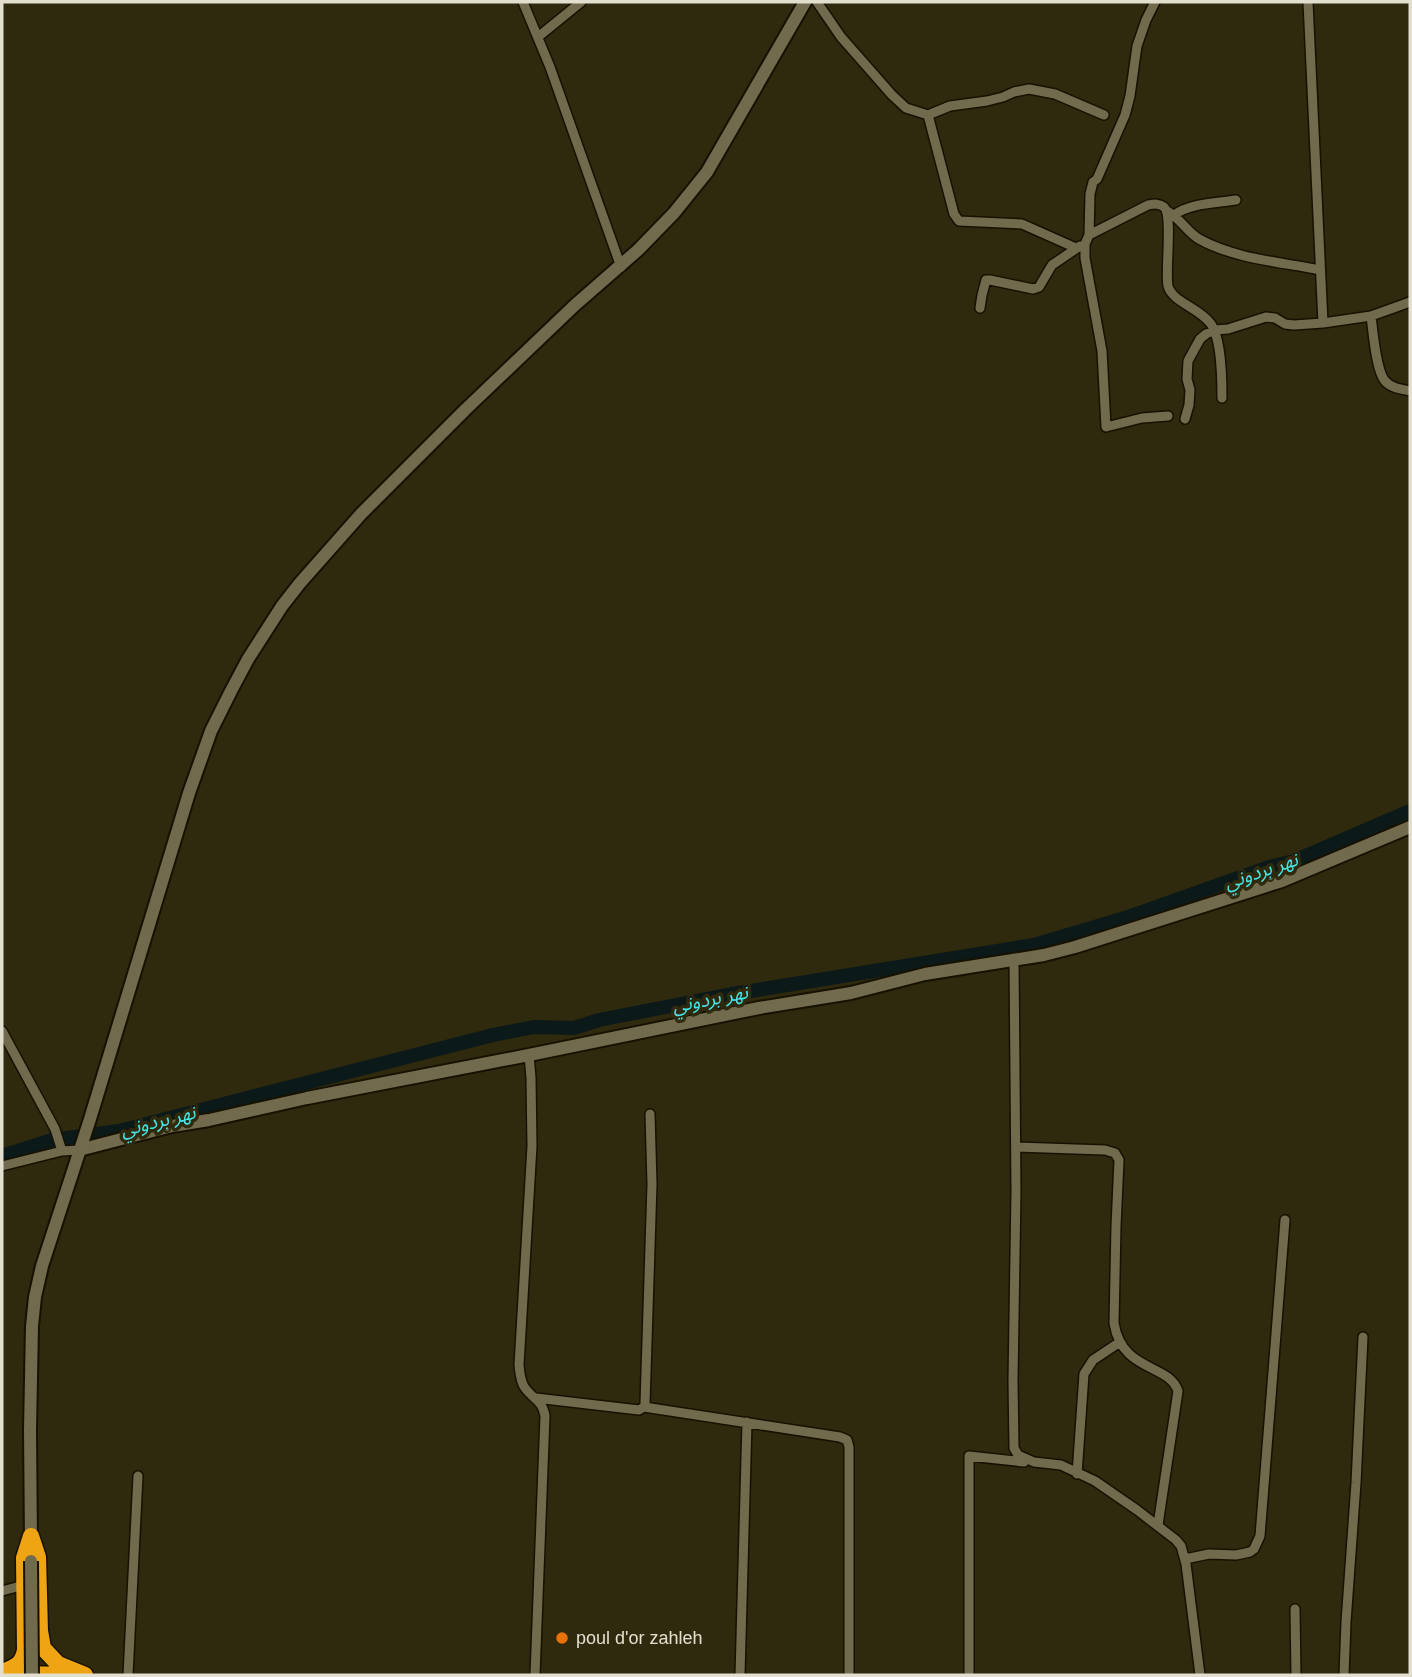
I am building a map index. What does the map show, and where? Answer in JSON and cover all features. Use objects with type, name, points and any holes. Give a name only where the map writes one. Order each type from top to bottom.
[{"type":"highway","points":[[2,1673],[18,1666],[24,1657],[24,1558],[31,1536]]},
{"type":"highway","points":[[31,1536],[38,1558],[43,1648],[58,1664],[85,1675]]},
{"type":"highway","points":[[2,1673],[77,1675]]},
{"type":"main road","points":[[32,1675],[30,1389],[35,1297],[42,1266],[211,731],[265,631],[300,583],[361,514],[545,333],[621,267],[674,213],[707,172],[805,2]]},
{"type":"main road","points":[[80,1147],[331,1093],[759,1008],[851,993],[925,974],[1044,955],[1282,881],[1410,827]]},
{"type":"street","points":[[523,2],[621,267]]},
{"type":"street","points":[[538,37],[581,2]]},
{"type":"street","points":[[817,2],[841,37],[906,108],[928,115],[950,106],[987,101],[1030,89],[1055,94],[1104,115]]},
{"type":"street","points":[[1089,235],[1091,186],[1125,115],[1137,46],[1155,2]]},
{"type":"street","points":[[1308,2],[1323,323]]},
{"type":"street","points":[[928,115],[954,214],[959,221],[1022,224],[1080,246]]},
{"type":"street","points":[[1170,213],[1236,200]]},
{"type":"street","points":[[980,308],[986,280],[1034,289],[1039,287],[1052,265],[1080,246],[1089,235],[1148,205],[1159,204],[1192,234],[1213,245],[1240,254],[1320,270]]},
{"type":"street","points":[[1170,213],[1167,275],[1170,290],[1177,299],[1202,314],[1215,330],[1223,398]]},
{"type":"street","points":[[1080,246],[1086,264],[1102,351],[1106,427],[1142,418],[1168,416]]},
{"type":"street","points":[[1185,419],[1190,390],[1187,379],[1188,361],[1206,334],[1266,317],[1294,325],[1371,316],[1410,302]]},
{"type":"street","points":[[1371,316],[1378,364],[1383,379],[1394,387],[1410,391]]},
{"type":"street","points":[[1014,959],[1016,1147],[1013,1443],[1018,1455],[1034,1462]]},
{"type":"street","points":[[2,1031],[55,1129],[61,1146]]},
{"type":"street","points":[[529,1055],[532,1146],[519,1365],[525,1388],[543,1407],[545,1416],[535,1675]]},
{"type":"street","points":[[644,1407],[652,1184],[650,1114]]},
{"type":"street","points":[[2,1166],[61,1146],[80,1147]]},
{"type":"street","points":[[1016,1147],[1105,1150],[1118,1156],[1114,1323],[1116,1332],[1130,1356],[1172,1380],[1178,1391],[1158,1525]]},
{"type":"street","points":[[1185,1559],[1201,1555],[1236,1555],[1250,1552],[1260,1536],[1285,1220]]},
{"type":"street","points":[[1344,1675],[1363,1337]]},
{"type":"street","points":[[1077,1474],[1084,1374],[1093,1360],[1120,1342]]},
{"type":"street","points":[[536,1398],[633,1409],[644,1407],[847,1440],[849,1675]]},
{"type":"street","points":[[740,1675],[747,1422]]},
{"type":"street","points":[[969,1675],[969,1456],[1069,1467],[1077,1474],[1095,1481],[1176,1540],[1185,1559],[1200,1675]]},
{"type":"street","points":[[128,1675],[138,1476]]},
{"type":"street","points":[[2,1591],[24,1585]]},
{"type":"street","points":[[1295,1609],[1296,1675]]},
{"type":"waterway","name":"نهر بردوني","points":[[2,1156],[52,1140],[119,1131],[493,1035],[534,1027],[574,1028],[599,1020],[732,994],[1034,945],[1125,918],[1269,867],[1294,861],[1410,811]]},
{"type":"place","name":"poul d'or zahleh","points":[[562,1638]]}]
